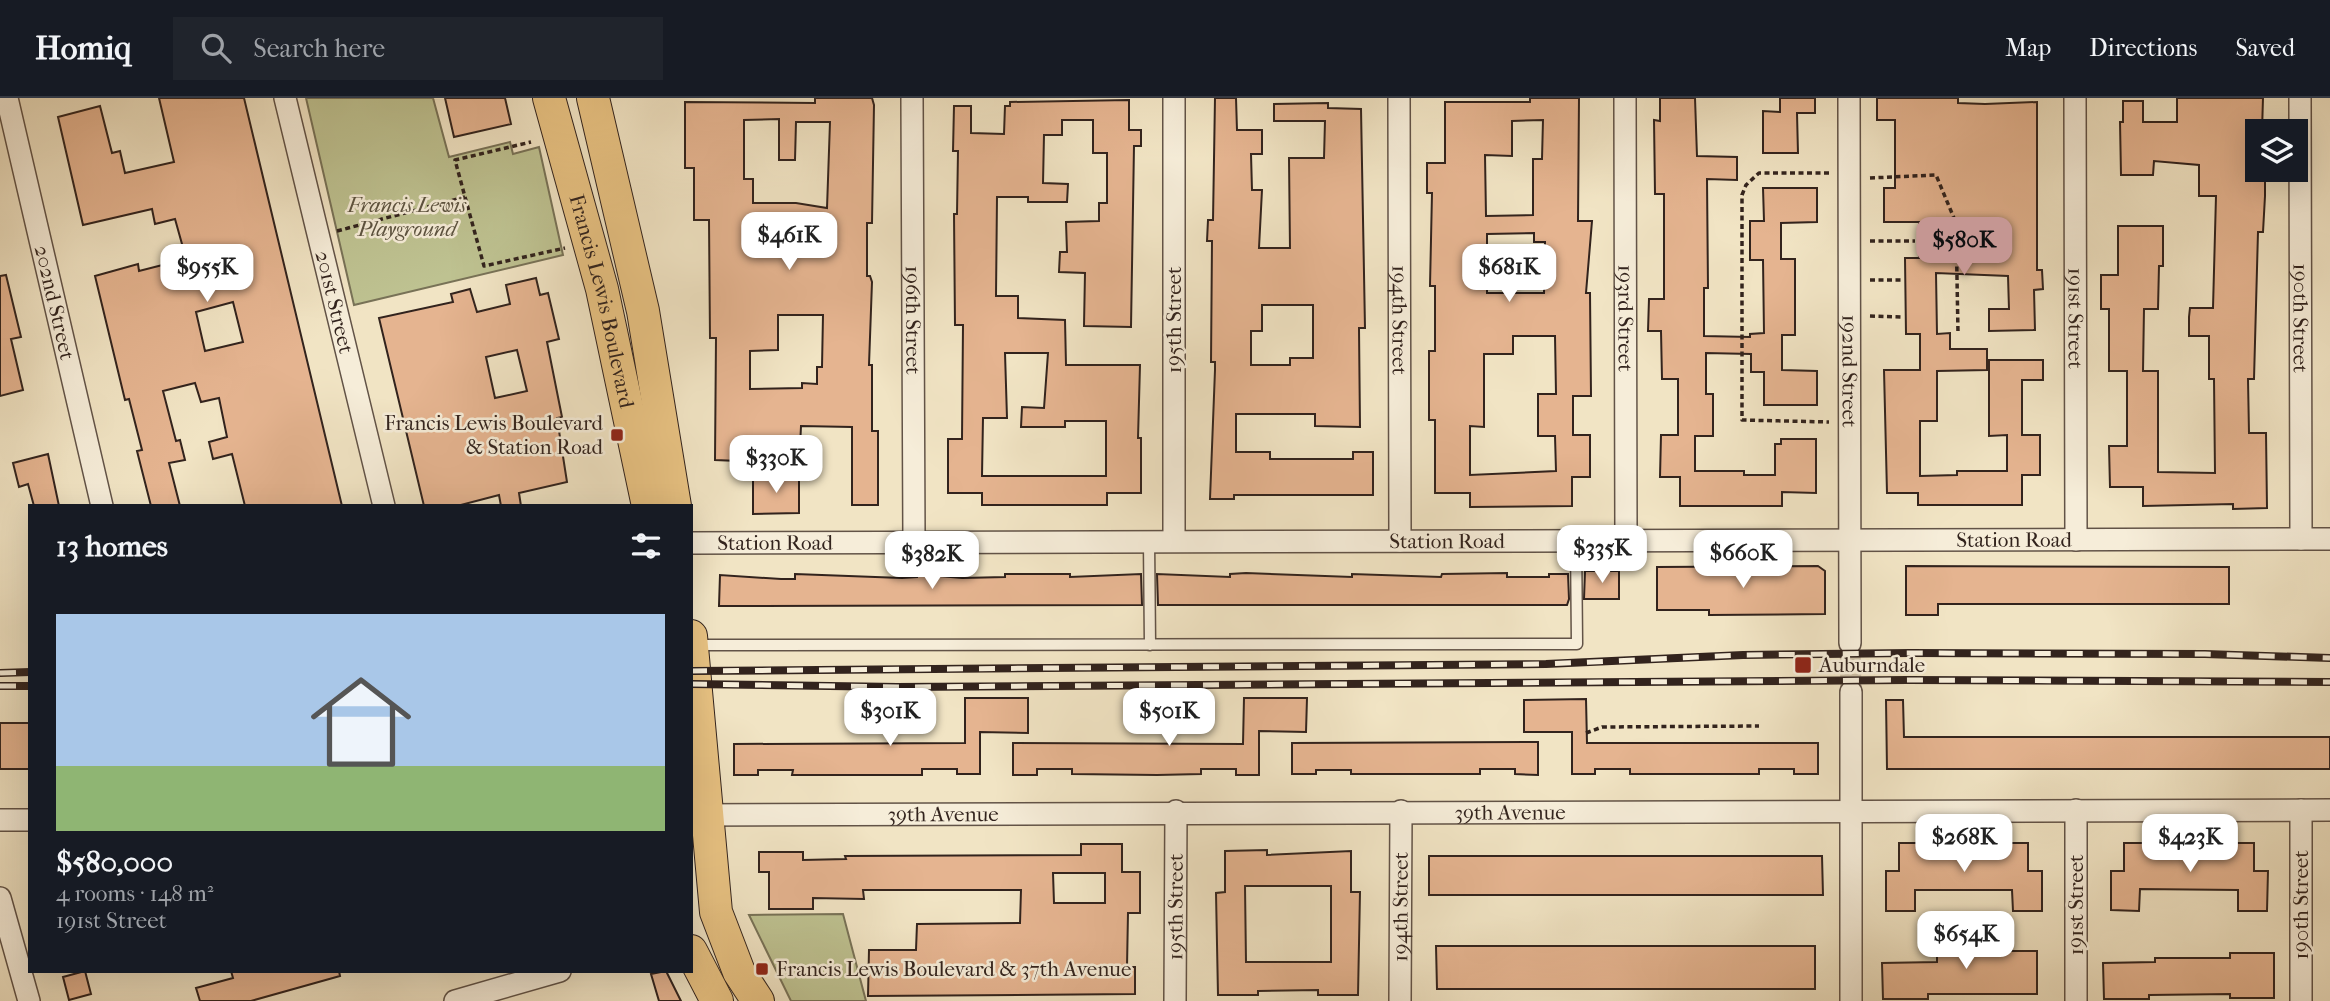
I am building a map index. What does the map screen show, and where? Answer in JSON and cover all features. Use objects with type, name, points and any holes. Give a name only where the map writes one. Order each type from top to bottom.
[{"type":"main road","name":"Francis Lewis Boulevard","points":[[549,98],[602,289],[648,504]]},
{"type":"main road","name":"Francis Lewis Boulevard","points":[[593,98],[643,311],[676,504]]},
{"type":"main road","points":[[693,669],[699,815],[716,912],[739,972],[758,1001]]},
{"type":"main road","points":[[693,955],[717,1001]]},
{"type":"street","name":"202nd Street","points":[[7,98],[102,504]]},
{"type":"street","name":"201st Street","points":[[285,98],[384,504]]},
{"type":"street","name":"196th Street","points":[[912,98],[914,541]]},
{"type":"street","name":"195th Street","points":[[1174,98],[1174,541]]},
{"type":"street","name":"194th Street","points":[[1399,98],[1400,541]]},
{"type":"street","name":"193rd Street","points":[[1625,98],[1626,539]]},
{"type":"street","name":"192nd Street","points":[[1849,98],[1850,643]]},
{"type":"street","name":"191st Street","points":[[2076,98],[2076,540]]},
{"type":"street","name":"190th Street","points":[[2300,98],[2301,539]]},
{"type":"street","name":"Station Road","points":[[693,543],[2330,539]]},
{"type":"street","points":[[1851,692],[1851,1001]]},
{"type":"street","name":"191st Street","points":[[2076,810],[2076,1001]]},
{"type":"street","name":"190th Street","points":[[2301,810],[2301,1001]]},
{"type":"street","name":"39th Avenue","points":[[699,815],[1176,811],[2330,810]]},
{"type":"street","name":"195th Street","points":[[1175,1001],[1176,811]]},
{"type":"street","name":"194th Street","points":[[1400,1001],[1401,811]]},
{"type":"street","points":[[0,820],[28,820]]},
{"type":"street","points":[[0,898],[29,1001]]},
{"type":"street","points":[[455,1001],[515,993],[556,973]]},
{"type":"lane","points":[[693,645],[1577,644],[1576,540]]},
{"type":"lane","points":[[1149,541],[1150,645]]},
{"type":"path","points":[[531,142],[455,160],[484,266],[573,246]]},
{"type":"path","points":[[1829,173],[1759,173],[1746,185],[1742,195],[1742,420],[1830,422]]},
{"type":"path","points":[[1870,178],[1936,175],[1956,223],[1958,333]]},
{"type":"path","points":[[337,231],[465,197]]},
{"type":"path","points":[[1870,240],[1915,241]]},
{"type":"path","points":[[1870,280],[1901,280]]},
{"type":"path","points":[[1870,316],[1901,317]]},
{"type":"path","points":[[1586,733],[1602,727],[1759,726]]},
{"type":"green space","name":"Francis Lewis Playground","points":[[306,98],[433,98],[449,157],[510,142],[513,154],[539,147],[563,255],[354,305]]},
{"type":"green space","points":[[843,914],[866,1001],[791,1001],[749,915]]},
{"type":"building","points":[[159,98],[244,98],[342,504],[244,504],[232,454],[213,459],[209,442],[227,437],[219,398],[201,402],[195,383],[163,391],[176,441],[180,440],[185,460],[169,463],[179,504],[150,504],[137,451],[142,450],[129,399],[125,400],[95,276],[138,264],[139,271],[186,259],[175,219],[155,224],[152,209],[83,225],[58,117],[100,106],[112,153],[120,151],[125,173],[174,162]],"holes":[[[233,302],[243,342],[205,351],[196,312]]]},
{"type":"building","points":[[445,98],[505,98],[511,124],[454,137]]},
{"type":"building","points":[[815,98],[872,98],[874,105],[872,223],[867,223],[867,276],[870,276],[872,282],[869,365],[872,365],[872,431],[878,431],[878,505],[852,505],[852,427],[801,426],[800,447],[770,447],[764,462],[715,460],[716,338],[710,338],[709,220],[694,220],[694,168],[685,168],[685,102],[815,103]],"holes":[[[779,119],[779,160],[795,160],[796,122],[830,122],[827,208],[796,203],[753,203],[753,179],[744,179],[744,120]],[[778,315],[823,315],[822,367],[817,367],[817,384],[802,383],[802,388],[750,389],[750,351],[778,350]]]},
{"type":"building","points":[[1215,98],[1236,98],[1237,130],[1262,130],[1262,154],[1251,154],[1252,190],[1262,190],[1259,248],[1290,248],[1289,158],[1324,158],[1325,121],[1274,121],[1274,104],[1328,103],[1328,108],[1361,109],[1365,328],[1359,328],[1360,427],[1315,426],[1315,414],[1236,414],[1236,452],[1270,452],[1270,459],[1353,459],[1353,452],[1373,452],[1373,495],[1234,495],[1234,499],[1210,499],[1215,362],[1211,362],[1212,241],[1207,241],[1208,220],[1213,220]],"holes":[[[1262,305],[1313,305],[1313,358],[1290,358],[1290,365],[1251,365],[1251,331],[1262,331]]]},
{"type":"building","points":[[1530,98],[1579,98],[1578,221],[1592,221],[1586,293],[1590,293],[1591,396],[1573,396],[1573,435],[1590,435],[1590,477],[1572,477],[1572,506],[1470,507],[1470,493],[1435,493],[1435,420],[1429,420],[1429,351],[1435,351],[1435,286],[1430,286],[1432,193],[1427,193],[1427,163],[1445,163],[1445,102],[1530,102]],"holes":[[[1543,120],[1542,159],[1533,159],[1533,215],[1486,216],[1485,155],[1512,156],[1512,121]],[[1534,233],[1534,242],[1545,242],[1544,293],[1487,293],[1487,234]],[[1513,336],[1555,336],[1556,394],[1538,394],[1538,436],[1555,436],[1556,471],[1470,475],[1470,426],[1484,427],[1484,354],[1513,354]]]},
{"type":"building","points":[[1660,98],[1695,98],[1697,156],[1737,157],[1737,180],[1707,179],[1708,288],[1704,288],[1704,336],[1750,337],[1750,334],[1764,333],[1763,260],[1750,260],[1750,221],[1764,221],[1763,188],[1817,188],[1817,222],[1781,223],[1781,259],[1795,259],[1795,335],[1782,335],[1782,370],[1817,371],[1817,405],[1764,405],[1764,372],[1751,372],[1751,354],[1706,353],[1706,394],[1713,394],[1713,436],[1695,436],[1695,471],[1744,471],[1744,475],[1775,475],[1775,444],[1781,444],[1781,439],[1816,439],[1816,493],[1782,492],[1782,506],[1680,506],[1680,477],[1660,477],[1661,435],[1678,435],[1678,379],[1662,379],[1661,331],[1648,331],[1649,299],[1664,299],[1664,194],[1655,194],[1654,120],[1660,121]]},
{"type":"building","points":[[1780,98],[1815,98],[1815,113],[1797,113],[1798,153],[1763,153],[1763,111],[1780,112]]},
{"type":"building","points":[[1877,98],[1958,98],[1958,103],[1985,104],[2037,102],[2037,270],[2042,270],[2043,289],[2034,290],[2035,330],[1989,331],[1989,309],[2009,309],[2008,276],[1936,273],[1937,334],[1950,333],[1950,349],[1987,349],[1987,370],[1937,371],[1937,421],[1920,421],[1920,476],[1957,475],[1957,471],[2007,471],[2007,435],[1989,436],[1989,360],[2043,360],[2043,380],[2022,380],[2022,435],[2040,435],[2040,475],[2022,475],[2022,505],[1918,505],[1918,493],[1887,493],[1884,370],[1920,370],[1920,334],[1906,334],[1905,258],[1919,258],[1919,222],[1884,222],[1884,188],[1895,188],[1895,120],[1877,120]]},
{"type":"building","points":[[2177,98],[2263,98],[2262,119],[2245,119],[2245,182],[2265,182],[2263,232],[2258,232],[2254,379],[2248,379],[2249,433],[2266,433],[2267,508],[2233,509],[2233,504],[2143,506],[2143,487],[2110,487],[2109,446],[2127,446],[2127,371],[2109,371],[2109,309],[2101,309],[2101,275],[2118,275],[2118,226],[2163,226],[2163,266],[2159,266],[2158,309],[2144,309],[2143,371],[2158,371],[2158,472],[2215,473],[2214,379],[2209,379],[2209,336],[2189,336],[2189,317],[2190,308],[2213,308],[2216,196],[2199,196],[2199,165],[2154,161],[2153,175],[2121,175],[2120,122],[2123,122],[2123,101],[2143,101],[2143,122],[2177,122]]},
{"type":"building","points":[[1129,100],[1129,130],[1141,130],[1141,146],[1134,146],[1131,327],[1084,326],[1085,273],[1059,272],[1060,252],[1067,252],[1066,222],[1099,221],[1099,203],[1107,203],[1107,153],[1093,153],[1093,120],[1062,120],[1062,135],[1044,135],[1043,183],[1068,184],[1067,202],[1028,202],[1028,197],[997,197],[996,296],[1018,296],[1018,318],[1065,320],[1066,365],[1140,365],[1138,438],[1141,438],[1141,493],[1107,493],[1107,505],[982,505],[982,493],[948,493],[948,439],[962,439],[963,325],[955,325],[954,214],[957,214],[958,151],[953,151],[954,106],[971,106],[971,133],[1004,134],[1005,106],[1010,106],[1010,102]],"holes":[[[1005,353],[1048,353],[1044,408],[1022,407],[1021,427],[1065,427],[1065,421],[1106,421],[1106,476],[982,476],[983,418],[1007,418]]]},
{"type":"building","points":[[6,275],[21,337],[11,339],[23,390],[0,396],[0,276]]},
{"type":"building","points":[[536,278],[540,295],[548,293],[559,339],[547,342],[562,417],[557,418],[567,482],[519,493],[521,504],[501,504],[499,495],[465,504],[424,504],[379,318],[453,302],[451,294],[470,289],[477,312],[510,304],[506,285]],"holes":[[[517,350],[527,391],[495,398],[486,357]]]},
{"type":"building","points":[[48,454],[59,504],[33,504],[28,484],[19,487],[13,463]]},
{"type":"building","points":[[753,476],[799,478],[799,513],[753,514]]},
{"type":"building","points":[[1818,566],[1825,571],[1825,614],[1709,615],[1709,610],[1657,610],[1657,567]]},
{"type":"building","points":[[1906,566],[2229,567],[2229,604],[1938,604],[1938,615],[1906,615]]},
{"type":"building","points":[[1585,571],[1619,571],[1619,599],[1584,599]]},
{"type":"building","points":[[1507,573],[1507,577],[1549,577],[1549,574],[1568,574],[1569,599],[1567,605],[1158,605],[1157,574],[1230,577],[1230,574],[1352,577],[1352,574],[1441,577],[1442,574]]},
{"type":"building","points":[[795,574],[902,578],[917,577],[917,574],[962,578],[1005,577],[1005,574],[1070,574],[1070,577],[1141,574],[1142,605],[719,606],[720,575],[795,579]]},
{"type":"building","points":[[965,698],[1028,698],[1028,733],[980,732],[980,774],[957,774],[957,769],[922,769],[922,775],[792,775],[793,770],[758,770],[758,775],[734,775],[734,744],[965,743]]},
{"type":"building","points":[[1244,698],[1307,698],[1306,732],[1259,731],[1259,775],[1236,775],[1236,769],[1201,769],[1201,774],[1157,775],[1072,774],[1072,769],[1037,769],[1037,775],[1013,775],[1013,743],[1243,744]]},
{"type":"building","points":[[1586,699],[1587,743],[1818,743],[1818,774],[1794,774],[1794,769],[1759,769],[1759,774],[1630,774],[1630,769],[1595,769],[1595,774],[1572,774],[1572,732],[1524,732],[1524,700]]},
{"type":"building","points":[[1886,700],[1903,700],[1904,737],[2330,737],[2330,769],[1887,769]]},
{"type":"building","points":[[0,723],[28,723],[28,769],[0,769]]},
{"type":"building","points":[[1538,742],[1538,775],[1515,774],[1515,769],[1480,769],[1480,774],[1351,774],[1351,770],[1316,770],[1316,774],[1292,774],[1292,743]]},
{"type":"building","points":[[1899,843],[1944,843],[1944,856],[1984,856],[1984,843],[2028,843],[2028,871],[2042,871],[2042,911],[2013,911],[2012,890],[1915,890],[1915,911],[1886,911],[1886,871],[1899,871]]},
{"type":"building","points":[[2124,843],[2169,843],[2169,855],[2209,856],[2209,843],[2254,843],[2254,871],[2268,871],[2267,911],[2238,911],[2238,890],[2140,889],[2139,911],[2111,910],[2111,871],[2124,871]]},
{"type":"building","points":[[1081,844],[1122,844],[1122,872],[1140,872],[1140,913],[1128,913],[1127,967],[1135,967],[1135,994],[868,996],[869,950],[916,950],[917,924],[1020,923],[1021,890],[863,890],[864,899],[813,898],[813,909],[769,909],[769,872],[759,872],[759,852],[803,852],[803,860],[846,859],[845,856],[1081,855]],"holes":[[[1053,873],[1105,873],[1105,903],[1054,903]]]},
{"type":"building","points":[[1267,850],[1267,855],[1351,851],[1351,892],[1360,892],[1358,995],[1318,995],[1318,990],[1218,995],[1216,893],[1225,892],[1225,851]],"holes":[[[1245,886],[1331,886],[1331,962],[1246,962]]]},
{"type":"building","points":[[1429,856],[1822,856],[1823,895],[1429,895]]},
{"type":"building","points":[[1981,922],[2005,922],[2006,951],[2037,951],[2037,994],[1928,994],[1928,999],[1883,999],[1882,963],[1937,962],[1937,948],[1981,948]]},
{"type":"building","points":[[1436,946],[1815,946],[1815,989],[1437,989]]},
{"type":"building","points":[[2230,953],[2274,953],[2274,998],[2230,998],[2230,994],[2149,995],[2149,999],[2104,999],[2103,963],[2155,962],[2155,958],[2230,958]]},
{"type":"building","points":[[86,973],[91,994],[69,1000],[63,977]]},
{"type":"building","points":[[232,973],[339,973],[340,976],[251,1001],[200,1001],[196,988],[233,978]]},
{"type":"building","points":[[667,973],[681,1001],[659,1001],[651,974]]},
{"type":"tunnel","points":[[1850,643],[1851,692]]},
{"type":"railway","points":[[693,671],[1546,664],[1743,655],[1910,653],[2205,654],[2330,658]]},
{"type":"railway","points":[[0,673],[28,672]]},
{"type":"railway","points":[[693,684],[897,687],[1908,680],[2330,682]]},
{"type":"railway","points":[[0,686],[28,686]]},
{"type":"place","name":"Francis Lewis Boulevard & Station Road","points":[[617,435]]},
{"type":"place","name":"Auburndale","points":[[1803,665]]},
{"type":"place","name":"Francis Lewis Boulevard & 37th Avenue","points":[[762,969]]}]
